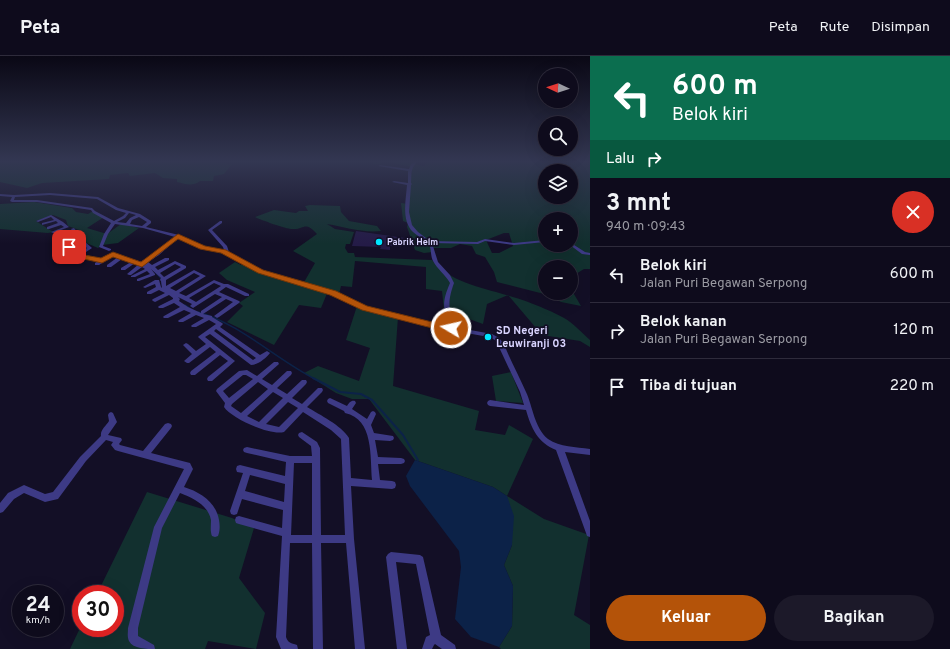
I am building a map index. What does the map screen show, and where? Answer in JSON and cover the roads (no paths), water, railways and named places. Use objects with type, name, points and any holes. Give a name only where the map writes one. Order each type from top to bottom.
[{"type":"street","points":[[410,189],[408,212],[410,224],[418,234],[429,242],[433,250],[434,258],[450,277],[452,283],[447,296],[446,307],[451,328]]},
{"type":"street","points":[[0,195],[14,196],[58,194],[62,196],[78,195],[98,198],[98,206],[94,212],[114,223],[143,227],[178,236],[203,247],[226,253],[261,271],[333,293],[365,308],[432,325],[484,333],[497,339],[523,392],[541,437],[547,442],[559,447],[590,452]]},
{"type":"street","points":[[37,201],[47,195]]},
{"type":"street","points":[[14,196],[12,200],[37,201],[77,206],[98,206],[128,212],[138,215],[150,222],[143,227]]},
{"type":"street","points":[[77,206],[84,204]]},
{"type":"street","points":[[109,250],[101,247],[103,239],[114,223],[123,218],[128,212]]},
{"type":"street","points":[[127,225],[138,215]]},
{"type":"street","points":[[38,220],[51,216],[67,227],[53,232]]},
{"type":"street","points":[[43,224],[57,220]]},
{"type":"street","points":[[221,222],[210,230],[225,247],[226,253]]},
{"type":"street","points":[[48,228],[62,223]]},
{"type":"street","points":[[73,229],[82,242],[90,248],[79,255]]},
{"type":"street","points":[[59,230],[69,247],[79,255],[102,260]]},
{"type":"street","points":[[167,258],[150,268],[131,275],[143,263],[157,254],[178,236]]},
{"type":"street","points":[[429,242],[478,243],[485,240],[514,244],[538,242]]},
{"type":"street","points":[[578,249],[584,253],[590,254]]},
{"type":"street","points":[[98,264],[113,254],[133,262],[143,263],[163,278],[160,281],[159,288]]},
{"type":"street","points":[[108,266],[122,257]]},
{"type":"street","points":[[123,269],[133,262]]},
{"type":"street","points":[[139,280],[176,262],[184,267],[160,281],[144,287]]},
{"type":"street","points":[[155,300],[194,271],[204,276],[176,293]]},
{"type":"street","points":[[160,281],[177,299],[176,302],[190,307]]},
{"type":"street","points":[[185,299],[214,281],[247,295]]},
{"type":"street","points":[[166,317],[190,307],[224,286]]},
{"type":"street","points":[[149,293],[159,288],[176,293],[185,299],[195,313],[210,317],[220,324],[201,337],[232,361],[210,379]]},
{"type":"street","points":[[215,292],[236,302],[217,316]]},
{"type":"street","points":[[203,312],[226,297]]},
{"type":"street","points":[[161,308],[177,299]]},
{"type":"street","points":[[181,321],[195,313]]},
{"type":"street","points":[[194,326],[210,317]]},
{"type":"street","points":[[217,327],[261,358]]},
{"type":"street","points":[[210,331],[253,363],[267,353]]},
{"type":"street","points":[[187,361],[209,344]]},
{"type":"street","points":[[186,345],[195,354]]},
{"type":"street","points":[[193,374],[220,352]]},
{"type":"street","points":[[276,364],[229,402],[227,407],[260,425],[270,429],[281,430],[320,390]]},
{"type":"street","points":[[229,402],[220,394],[219,391],[245,371],[338,430],[345,438],[350,539],[360,649]]},
{"type":"street","points":[[242,416],[289,373]]},
{"type":"street","points":[[260,425],[304,382]]},
{"type":"street","points":[[330,401],[367,425],[371,436],[376,484]]},
{"type":"street","points":[[490,403],[529,408]]},
{"type":"street","points":[[347,411],[353,404]]},
{"type":"street","points":[[367,425],[373,414]]},
{"type":"street","points":[[0,509],[11,496],[24,489],[45,498],[55,496],[83,459],[105,437],[104,433],[113,422],[111,415]]},
{"type":"street","points":[[145,455],[168,426]]},
{"type":"street","points":[[302,435],[314,444],[316,448],[318,649]]},
{"type":"street","points":[[371,436],[390,438]]},
{"type":"street","points":[[105,437],[118,440],[115,445],[118,448],[187,466],[189,469],[158,527],[133,628],[133,639],[150,649]]},
{"type":"street","points":[[559,447],[590,533]]},
{"type":"street","points":[[246,450],[290,459],[316,460]]},
{"type":"street","points":[[290,459],[281,637],[284,645],[288,649],[293,649]]},
{"type":"street","points":[[374,460],[401,461]]},
{"type":"street","points":[[240,469],[288,481]]},
{"type":"street","points":[[234,511],[248,471]]},
{"type":"street","points":[[348,482],[392,485]]},
{"type":"street","points":[[179,489],[191,493],[205,501],[216,518],[215,533]]},
{"type":"street","points":[[240,494],[287,507]]},
{"type":"street","points":[[239,520],[286,536],[316,539],[350,539]]},
{"type":"street","points":[[402,649],[390,557],[420,560],[436,638],[451,649]]},
{"type":"street","points":[[426,649],[430,641],[436,638]]},
{"type":"water","points":[[415,460],[493,487],[507,496],[514,516],[512,545],[504,565],[513,586],[512,626],[499,647],[471,637],[455,619],[461,567],[459,551],[410,486],[406,476]]},
{"type":"waterway","points":[[154,271],[161,279],[163,288]]},
{"type":"waterway","points":[[185,305],[191,309]]},
{"type":"waterway","points":[[198,312],[229,325],[243,333],[300,371],[315,379]]},
{"type":"waterway","points":[[313,378],[340,392],[361,394],[372,400],[403,435],[418,460]]},
{"type":"place","name":"Pabrik Helm","points":[[379,242]]},
{"type":"place","name":"SD Negeri Leuwiranji 03","points":[[488,337]]}]
